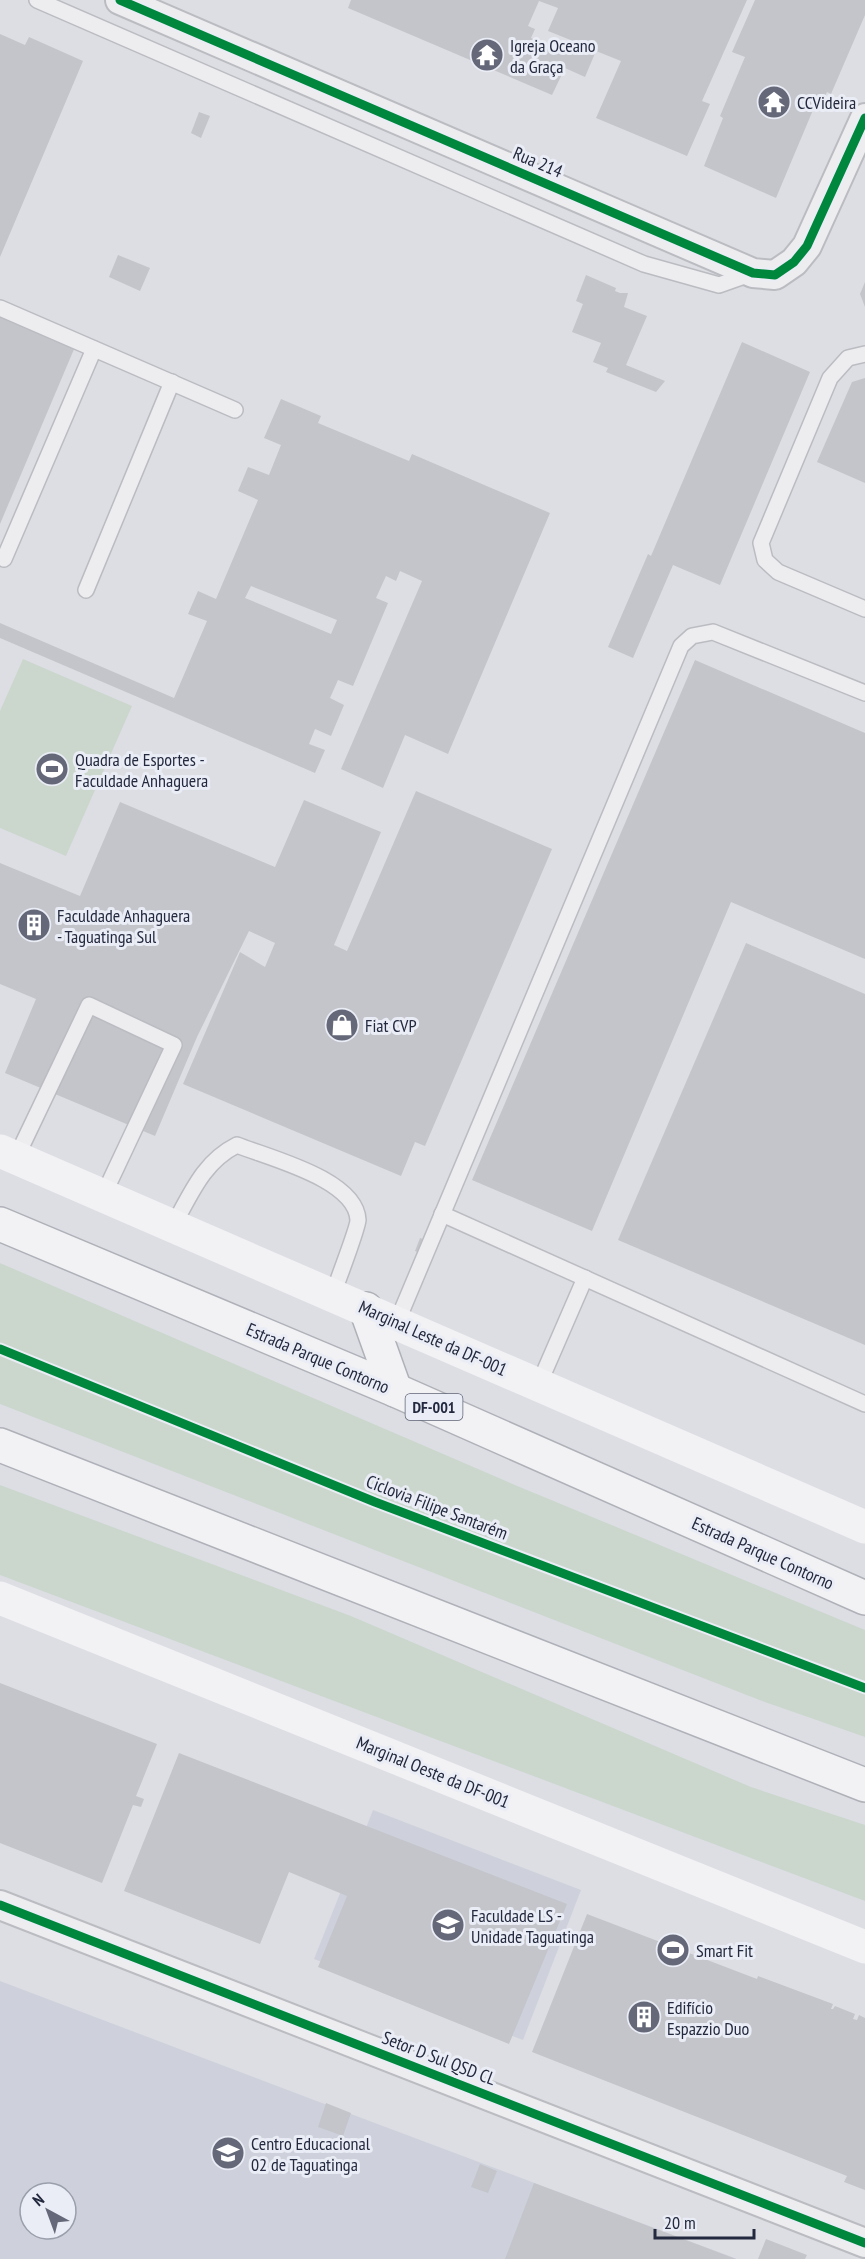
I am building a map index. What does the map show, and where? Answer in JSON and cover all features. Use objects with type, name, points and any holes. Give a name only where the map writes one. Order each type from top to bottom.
[{"type":"main road","name":"Marginal Leste da DF-001","points":[[8,1155],[333,1294],[865,1527]]},
{"type":"main road","name":"Estrada Parque Contorno","points":[[0,1224],[395,1390],[865,1598]]},
{"type":"main road","points":[[366,1309],[395,1390]]},
{"type":"main road","points":[[0,1445],[865,1785]]},
{"type":"main road","name":"Marginal Oeste da DF-001","points":[[0,1598],[865,1947]]},
{"type":"street","name":"Rua 214","points":[[120,0],[753,273],[775,275],[794,262],[807,246],[865,118]]},
{"type":"street","name":"Setor D Sul QSD CL","points":[[0,1905],[865,2243]]},
{"type":"lane","points":[[37,0],[644,264],[718,285],[753,273]]},
{"type":"lane","points":[[0,308],[235,410]]},
{"type":"lane","points":[[4,559],[94,349]]},
{"type":"lane","points":[[865,354],[848,358],[830,378],[761,543],[765,560],[778,572],[865,609]]},
{"type":"lane","points":[[86,590],[172,382]]},
{"type":"lane","points":[[397,1322],[681,646],[692,636],[713,632],[865,693]]},
{"type":"lane","points":[[8,1155],[89,1005],[174,1045],[103,1196]]},
{"type":"lane","points":[[173,1226],[203,1171],[220,1154],[237,1145],[334,1183],[351,1201],[358,1220],[333,1294]]},
{"type":"lane","points":[[442,1214],[865,1404]]},
{"type":"lane","points":[[539,1384],[585,1278]]},
{"type":"shaded area","name":"Quadra de Esportes - Faculdade Anhaguera","points":[[23,659],[132,706],[66,856],[0,828],[0,711]]},
{"type":"shaded area","points":[[0,1263],[515,1485],[865,1630],[865,1737],[762,1701],[0,1404]]},
{"type":"shaded area","points":[[0,1485],[351,1616],[751,1787],[865,1825],[865,1901],[0,1575]]},
{"type":"shaded area","name":"Faculdade LS - Unidade Taguatinga","points":[[373,1810],[581,1890],[523,2040],[314,1959]]},
{"type":"shaded area","name":"Centro Educacional 02 de Taguatinga","points":[[0,1981],[351,2114],[737,2259],[0,2259]]},
{"type":"building","points":[[351,0],[747,0],[702,101],[710,104],[687,156],[596,118],[621,61],[596,51],[585,77],[565,68],[552,95],[348,8]],"holes":[[[539,1],[558,8],[548,31],[573,41],[569,55],[531,38],[535,29],[528,26]]]},
{"type":"building","name":"CCVideira","points":[[755,0],[865,0],[865,15],[831,94],[827,92],[818,112],[813,110],[776,198],[704,166],[723,118],[720,116],[745,57],[732,52]]},
{"type":"building","points":[[0,34],[25,45],[29,37],[83,61],[0,257]]},
{"type":"building","points":[[199,112],[210,116],[201,138],[191,133]]},
{"type":"building","points":[[118,255],[150,268],[140,291],[109,277]]},
{"type":"building","points":[[586,275],[616,288],[615,291],[628,293],[624,307],[647,316],[626,365],[665,381],[656,392],[606,372],[608,368],[593,362],[601,343],[572,332],[583,304],[576,301]]},
{"type":"building","points":[[865,282],[865,307],[860,294]]},
{"type":"building","points":[[0,301],[80,335],[0,524]]},
{"type":"building","points":[[742,342],[810,372],[720,585],[673,565],[633,658],[608,647],[648,554],[651,556]]},
{"type":"building","points":[[865,378],[865,483],[817,462],[852,382]]},
{"type":"building","points":[[281,399],[321,416],[318,423],[409,461],[412,454],[550,513],[448,754],[405,735],[383,788],[341,769],[422,581],[400,571],[396,581],[386,576],[376,598],[388,603],[353,686],[338,680],[330,698],[344,705],[331,736],[315,729],[309,744],[325,750],[315,773],[0,638],[0,623],[174,698],[207,621],[188,614],[198,591],[216,599],[258,500],[238,491],[248,467],[269,475],[281,445],[264,438]],"holes":[[[251,586],[337,620],[331,634],[245,598]]]},
{"type":"building","points":[[695,660],[865,733],[865,959],[731,902],[592,1231],[472,1180]]},
{"type":"building","points":[[416,791],[552,849],[425,1146],[415,1142],[401,1176],[183,1084],[240,952],[265,967],[275,943],[249,931],[197,1037],[155,1136],[5,1073],[36,999],[0,984],[0,863],[80,896],[120,802],[275,867],[304,800],[381,832],[334,945],[347,951]]},
{"type":"building","points":[[746,943],[865,994],[865,1345],[618,1240]]},
{"type":"building","points":[[420,1238],[438,1244],[433,1258],[415,1251]]},
{"type":"building","points":[[0,1683],[157,1744],[136,1796],[144,1799],[141,1807],[133,1805],[102,1883],[0,1843]]},
{"type":"building","points":[[179,1753],[567,1904],[509,2044],[318,1967],[347,1896],[289,1872],[260,1944],[124,1891]]},
{"type":"building","points":[[587,1914],[757,1979],[758,1976],[833,2004],[831,2009],[835,2006],[855,2014],[853,2019],[857,2020],[859,2015],[865,2018],[865,2190],[844,2182],[847,2176],[532,2052]]},
{"type":"building","points":[[326,2103],[351,2113],[343,2136],[318,2127]]},
{"type":"building","points":[[480,2164],[497,2171],[488,2193],[471,2187]]},
{"type":"building","points":[[534,2183],[736,2259],[505,2259]]},
{"type":"building","points":[[766,2239],[807,2255],[805,2259],[758,2259]]},
{"type":"cycle path","points":[[120,0],[753,273],[775,275],[794,262],[807,246],[865,118]]},
{"type":"cycle path","name":"Ciclovia Filipe Santarém","points":[[0,1349],[375,1502],[865,1688]]},
{"type":"cycle path","points":[[0,1905],[865,2243]]},
{"type":"place","name":"Igreja Oceano da Graça","points":[[487,55]]},
{"type":"place","name":"CCVideira","points":[[774,102]]},
{"type":"place","name":"Quadra de Esportes - Faculdade Anhaguera","points":[[52,769]]},
{"type":"place","name":"Faculdade Anhaguera - Taguatinga Sul","points":[[34,925]]},
{"type":"place","name":"Fiat CVP","points":[[342,1025]]},
{"type":"place","name":"Faculdade LS - Unidade Taguatinga","points":[[448,1925]]},
{"type":"place","name":"Smart Fit","points":[[673,1950]]},
{"type":"place","name":"Edifício Espazzio Duo","points":[[644,2017]]},
{"type":"place","name":"Centro Educacional 02 de Taguatinga","points":[[228,2153]]}]
